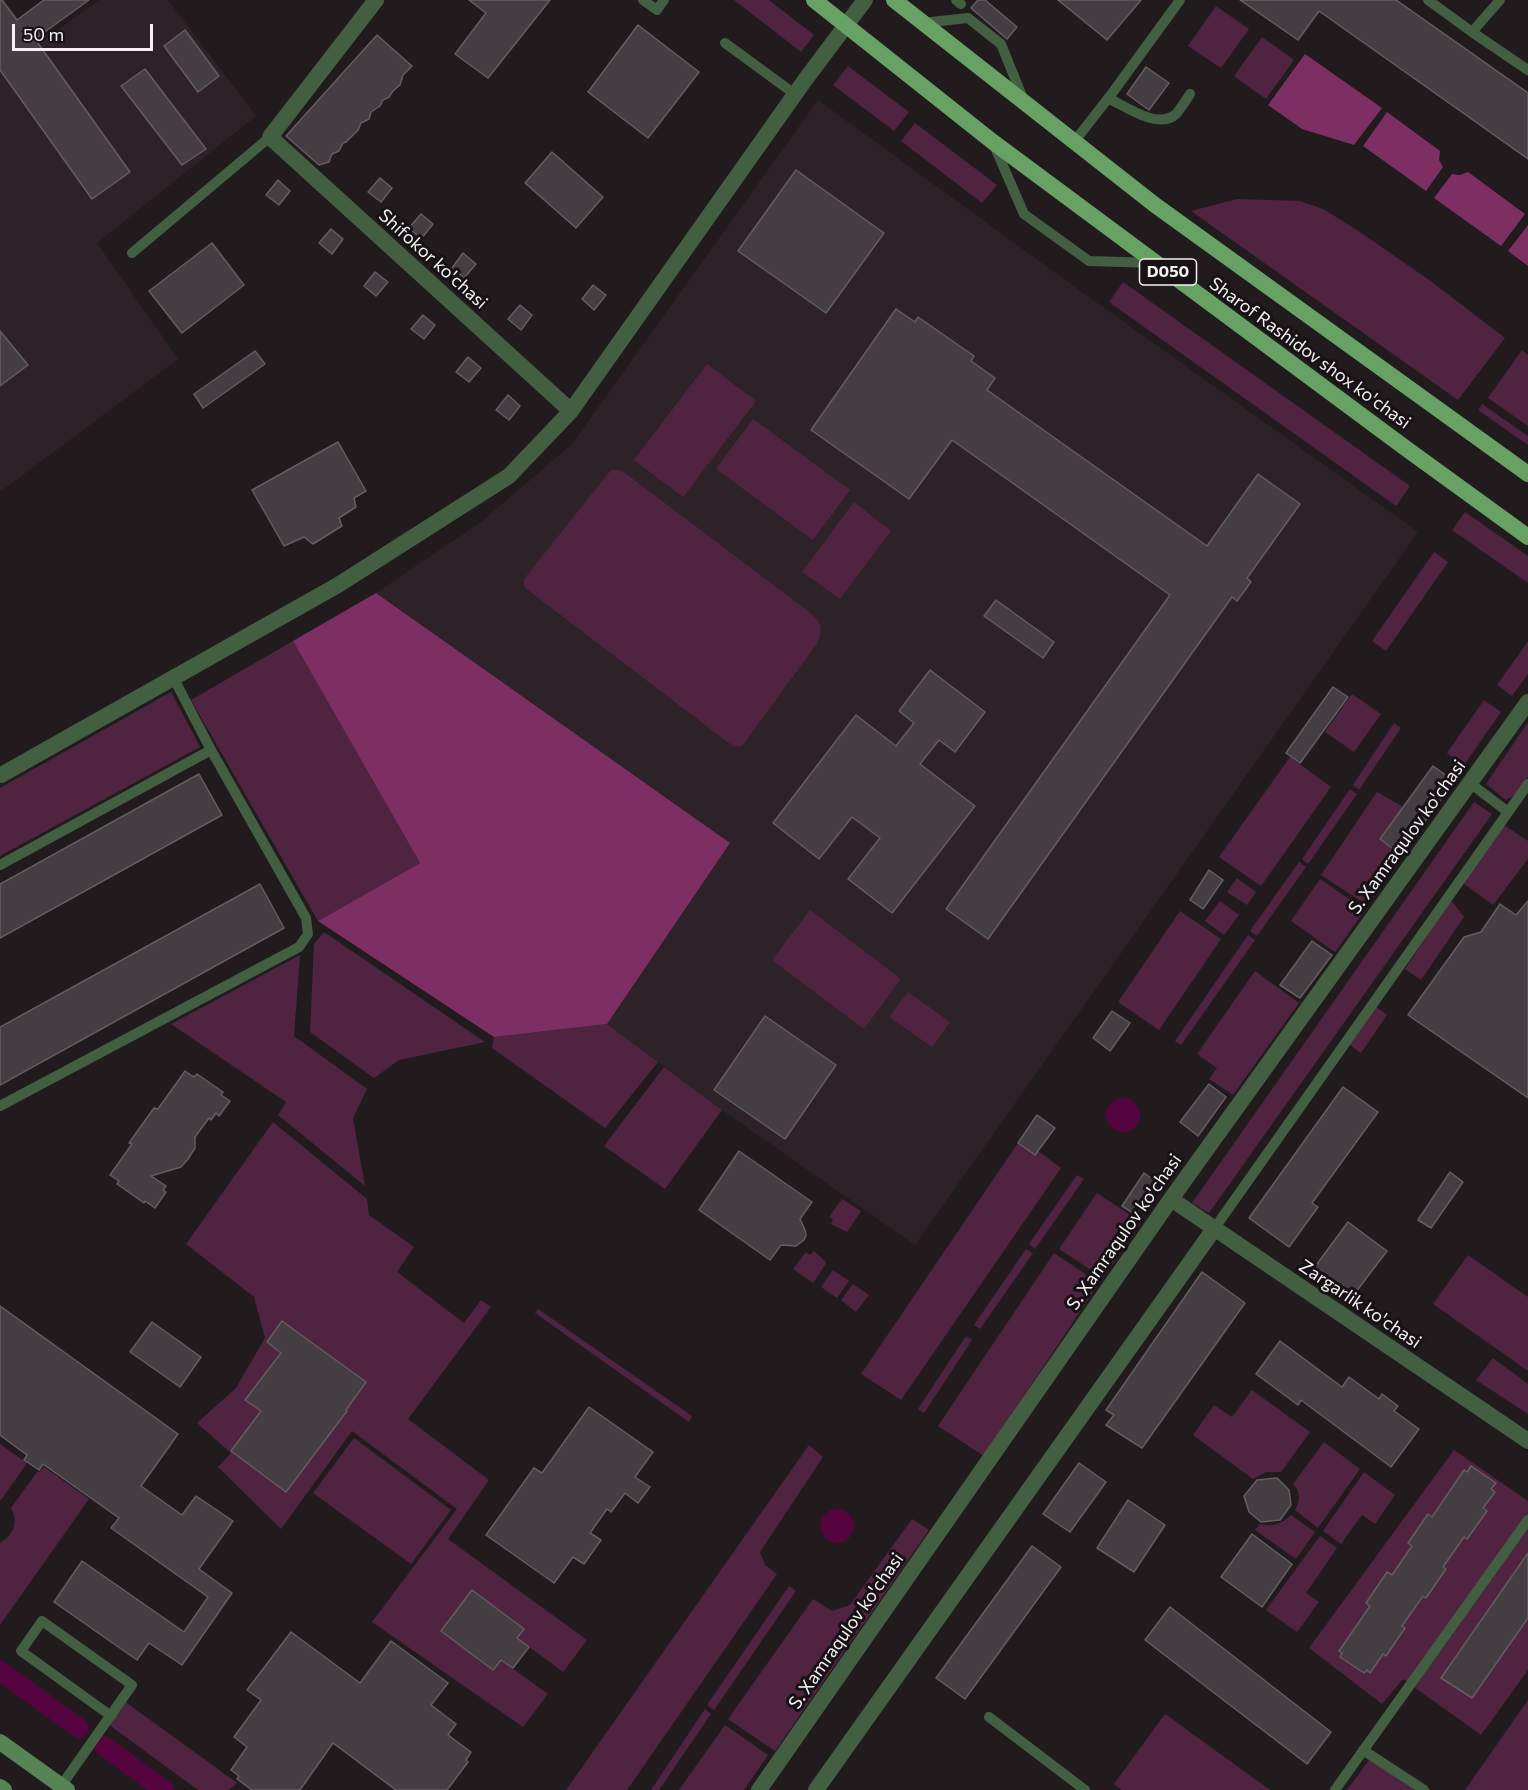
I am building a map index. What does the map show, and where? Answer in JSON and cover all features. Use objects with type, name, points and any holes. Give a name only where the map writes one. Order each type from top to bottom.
[{"type":"main road","name":"Sharof Rashidov shox ko'chasi","points":[[814,0],[993,142],[1528,537]]},
{"type":"main road","name":"Sharof Rashidov shox ko'chasi","points":[[894,0],[1155,205],[1528,474]]},
{"type":"main road","points":[[0,1742],[64,1788]]},
{"type":"main road","points":[[0,1787],[4,1790]]},
{"type":"street","points":[[270,137],[376,0]]},
{"type":"street","points":[[1,775],[338,585],[509,476],[571,411],[865,0]]},
{"type":"street","name":"Shifokor ko'chasi","points":[[270,137],[571,411]]},
{"type":"street","name":"S. Xamraqulov ko'chasi","points":[[759,1790],[1171,1199],[1528,702]]},
{"type":"street","name":"Zargarlik ko'chasi","points":[[1171,1199],[1528,1441]]},
{"type":"street","points":[[816,1790],[1214,1228]]},
{"type":"lane","points":[[643,0],[657,10],[664,0]]},
{"type":"lane","points":[[1074,142],[1180,0]]},
{"type":"lane","points":[[1428,0],[1528,70]]},
{"type":"lane","points":[[1472,32],[1500,0]]},
{"type":"lane","points":[[922,23],[968,18],[1001,44],[1025,104]]},
{"type":"lane","points":[[725,43],[796,95]]},
{"type":"lane","points":[[1108,98],[1155,121],[1175,115],[1190,94]]},
{"type":"lane","points":[[132,253],[270,137]]},
{"type":"lane","points":[[993,142],[1024,214],[1089,261],[1155,263]]},
{"type":"lane","points":[[0,1107],[299,946],[308,934],[306,918],[172,677]]},
{"type":"lane","points":[[0,865],[211,750]]},
{"type":"lane","points":[[1470,783],[1508,812]]},
{"type":"lane","points":[[1214,1228],[1528,784]]},
{"type":"lane","points":[[1335,1790],[1528,1520]]},
{"type":"lane","points":[[64,1788],[132,1685],[42,1621],[21,1651],[111,1716]]},
{"type":"lane","points":[[989,1717],[1085,1790]]},
{"type":"lane","points":[[1363,1750],[1424,1790]]},
{"type":"shaded area","points":[[99,0],[168,0],[256,116],[97,243],[178,359],[0,492],[0,72]]},
{"type":"shaded area","points":[[734,0],[769,0],[814,35],[801,52]]},
{"type":"shaded area","points":[[1216,6],[1249,29],[1221,68],[1188,46]]},
{"type":"shaded area","points":[[1262,37],[1294,60],[1266,99],[1234,76]]},
{"type":"shaded area","points":[[1305,54],[1382,108],[1354,145],[1302,129],[1268,105]]},
{"type":"shaded area","points":[[848,66],[909,112],[894,131],[833,85]]},
{"type":"shaded area","points":[[818,100],[1418,532],[915,1245],[722,1110],[607,1024],[730,843],[376,593],[481,522],[572,444]]},
{"type":"shaded area","points":[[1387,112],[1440,151],[1439,160],[1443,167],[1426,191],[1363,146]]},
{"type":"shaded area","points":[[915,123],[997,185],[982,203],[901,141]]},
{"type":"shaded area","points":[[1468,172],[1525,214],[1501,246],[1434,198],[1452,174],[1460,175]]},
{"type":"shaded area","points":[[1237,199],[1300,201],[1323,209],[1432,282],[1505,338],[1458,400],[1191,211]]},
{"type":"shaded area","points":[[1528,225],[1528,266],[1508,251]]},
{"type":"shaded area","points":[[1123,282],[1410,486],[1396,506],[1109,302]]},
{"type":"shaded area","points":[[1522,350],[1528,355],[1528,426],[1488,398]]},
{"type":"shaded area","points":[[707,364],[756,401],[683,497],[634,460]]},
{"type":"shaded area","points":[[1482,404],[1528,436],[1528,445],[1478,410]]},
{"type":"shaded area","points":[[753,419],[850,490],[813,540],[716,469]]},
{"type":"shaded area","points":[[611,470],[625,473],[808,611],[820,624],[821,632],[818,642],[742,746],[734,747],[524,587],[524,579]]},
{"type":"shaded area","points":[[854,502],[891,531],[840,599],[802,572]]},
{"type":"shaded area","points":[[1465,512],[1528,556],[1528,583],[1452,530]]},
{"type":"shaded area","points":[[1434,552],[1448,562],[1386,651],[1372,641]]},
{"type":"shaded area","points":[[376,593],[730,843],[607,1024],[494,1037],[318,921],[420,863],[293,641]]},
{"type":"shaded area","points":[[293,641],[420,863],[318,921],[191,700]]},
{"type":"shaded area","points":[[1528,641],[1528,674],[1512,696],[1497,685]]},
{"type":"shaded area","points":[[171,692],[200,747],[0,856],[0,788]]},
{"type":"shaded area","points":[[1352,694],[1381,714],[1354,752],[1325,732]]},
{"type":"shaded area","points":[[1484,700],[1501,712],[1464,765],[1447,753]]},
{"type":"shaded area","points":[[1528,722],[1528,777],[1515,795],[1506,800],[1486,784]]},
{"type":"shaded area","points":[[1394,723],[1401,728],[1359,790],[1353,785]]},
{"type":"shaded area","points":[[1290,757],[1331,787],[1261,886],[1219,857]]},
{"type":"shaded area","points":[[1350,789],[1357,794],[1308,864],[1302,859]]},
{"type":"shaded area","points":[[1377,792],[1403,807],[1401,855],[1367,905],[1321,875]]},
{"type":"shaded area","points":[[1474,802],[1492,814],[1209,1213],[1192,1203]]},
{"type":"shaded area","points":[[1504,825],[1528,841],[1528,859],[1493,905],[1463,883]]},
{"type":"shaded area","points":[[1299,862],[1306,867],[1257,936],[1250,931]]},
{"type":"shaded area","points":[[1237,878],[1256,892],[1247,905],[1227,892]]},
{"type":"shaded area","points":[[1320,879],[1365,910],[1335,952],[1291,921]]},
{"type":"shaded area","points":[[1451,900],[1464,917],[1421,980],[1405,969]]},
{"type":"shaded area","points":[[1220,901],[1239,915],[1224,935],[1205,921]]},
{"type":"shaded area","points":[[810,910],[901,979],[864,1029],[772,960]]},
{"type":"shaded area","points":[[1180,911],[1221,939],[1159,1030],[1118,1002]]},
{"type":"shaded area","points":[[324,932],[485,1042],[399,1060],[374,1078],[310,1032],[314,944]]},
{"type":"shaded area","points":[[1248,935],[1255,940],[1181,1045],[1175,1041]]},
{"type":"shaded area","points":[[300,955],[294,1036],[367,1089],[353,1118],[365,1186],[278,1115],[286,1102],[171,1024]]},
{"type":"shaded area","points":[[1255,971],[1299,1003],[1233,1095],[1209,1079],[1217,1068],[1197,1054]]},
{"type":"shaded area","points":[[908,992],[950,1022],[932,1047],[889,1017]]},
{"type":"shaded area","points":[[1376,1007],[1387,1015],[1361,1053],[1350,1045]]},
{"type":"shaded area","points":[[607,1024],[658,1062],[605,1128],[492,1048],[494,1037]]},
{"type":"shaded area","points":[[664,1067],[722,1110],[665,1189],[604,1146]]},
{"type":"shaded area","points":[[1123,1098],[1135,1103],[1140,1115],[1135,1127],[1123,1132],[1111,1127],[1106,1115],[1111,1103]]},
{"type":"shaded area","points":[[273,1122],[367,1199],[369,1215],[414,1247],[397,1272],[464,1323],[481,1300],[491,1307],[408,1419],[489,1480],[448,1539],[587,1640],[563,1672],[517,1638],[442,1631],[493,1670],[501,1660],[548,1694],[523,1727],[372,1622],[457,1509],[352,1431],[281,1529],[218,1467],[231,1453],[197,1423],[236,1388],[265,1338],[254,1297],[186,1244]]},
{"type":"shaded area","points":[[1018,1143],[1035,1155],[1038,1151],[1061,1168],[901,1400],[861,1374]]},
{"type":"shaded area","points":[[1077,1175],[1084,1179],[1035,1249],[1029,1244]]},
{"type":"shaded area","points":[[1097,1193],[1141,1222],[1103,1278],[1059,1249]]},
{"type":"shaded area","points":[[842,1199],[861,1211],[847,1232],[831,1224],[833,1220],[829,1217]]},
{"type":"shaded area","points":[[1026,1249],[1033,1253],[980,1329],[974,1325]]},
{"type":"shaded area","points":[[814,1251],[826,1262],[813,1283],[793,1269],[806,1252],[810,1255]]},
{"type":"shaded area","points":[[1054,1253],[1099,1283],[984,1456],[938,1426]]},
{"type":"shaded area","points":[[1468,1255],[1528,1297],[1528,1371],[1433,1304]]},
{"type":"shaded area","points":[[833,1270],[849,1281],[837,1298],[821,1287]]},
{"type":"shaded area","points":[[853,1284],[869,1295],[856,1312],[841,1300]]},
{"type":"shaded area","points":[[538,1309],[692,1416],[689,1422],[535,1313]]},
{"type":"shaded area","points":[[966,1336],[972,1340],[924,1413],[918,1409]]},
{"type":"shaded area","points":[[1493,1358],[1528,1384],[1528,1414],[1476,1380]]},
{"type":"shaded area","points":[[1252,1390],[1310,1432],[1281,1472],[1266,1472],[1253,1479],[1193,1435],[1214,1405],[1232,1417]]},
{"type":"shaded area","points":[[354,1438],[451,1510],[411,1564],[313,1493]]},
{"type":"shaded area","points":[[1324,1442],[1360,1469],[1318,1528],[1295,1510],[1299,1497],[1293,1484]]},
{"type":"shaded area","points":[[0,1444],[27,1463],[1,1500],[0,1500]]},
{"type":"shaded area","points":[[809,1445],[823,1457],[760,1552],[765,1565],[777,1574],[627,1790],[566,1790]]},
{"type":"shaded area","points":[[1454,1450],[1528,1501],[1528,1670],[1481,1735],[1403,1679],[1382,1704],[1309,1648]]},
{"type":"shaded area","points":[[44,1467],[89,1499],[0,1625],[0,1543],[8,1537],[13,1528],[14,1518],[11,1508],[37,1472]]},
{"type":"shaded area","points":[[1364,1472],[1395,1495],[1375,1524],[1362,1515],[1341,1544],[1323,1531]]},
{"type":"shaded area","points":[[837,1509],[849,1514],[854,1526],[849,1538],[837,1543],[825,1538],[820,1526],[825,1514]]},
{"type":"shaded area","points":[[1291,1515],[1315,1532],[1296,1559],[1255,1530],[1260,1524],[1277,1524]]},
{"type":"shaded area","points":[[912,1519],[929,1530],[775,1751],[728,1719],[813,1599],[832,1611],[850,1605]]},
{"type":"shaded area","points":[[1320,1536],[1337,1548],[1306,1593],[1319,1602],[1297,1632],[1266,1610]]},
{"type":"shaded area","points":[[789,1586],[796,1591],[714,1710],[707,1705]]},
{"type":"shaded area","points":[[1528,1700],[1528,1790],[1465,1790]]},
{"type":"shaded area","points":[[124,1701],[237,1783],[229,1790],[198,1790],[108,1724]]},
{"type":"shaded area","points":[[705,1709],[711,1714],[659,1790],[651,1790]]},
{"type":"shaded area","points":[[1165,1714],[1270,1790],[1122,1790],[1114,1784]]},
{"type":"shaded area","points":[[725,1725],[768,1755],[744,1790],[679,1790]]},
{"type":"shaded area","points":[[1370,1759],[1414,1790],[1347,1790]]},
{"type":"building","points":[[0,0],[17,20],[44,0],[89,0],[35,39],[130,172],[92,199],[0,70]]},
{"type":"building","points":[[469,0],[550,0],[488,78],[455,54],[486,13]]},
{"type":"building","points":[[978,0],[985,0],[1017,27],[1007,39],[971,8]]},
{"type":"building","points":[[1058,0],[1141,0],[1107,40]]},
{"type":"building","points":[[1240,0],[1396,0],[1528,93],[1528,159],[1319,11],[1298,40]]},
{"type":"building","points":[[638,25],[699,72],[648,138],[588,92]]},
{"type":"building","points":[[185,30],[219,76],[198,92],[164,46]]},
{"type":"building","points":[[377,35],[412,66],[403,75],[400,85],[371,112],[369,119],[361,123],[358,130],[343,143],[339,151],[332,154],[329,162],[319,165],[286,136]]},
{"type":"building","points":[[1146,67],[1169,83],[1149,110],[1127,94]]},
{"type":"building","points":[[145,69],[206,149],[182,165],[121,86]]},
{"type":"building","points":[[552,152],[603,197],[576,228],[525,183]]},
{"type":"building","points":[[796,170],[884,233],[826,313],[738,251]]},
{"type":"building","points":[[380,178],[392,188],[381,202],[368,192]]},
{"type":"building","points":[[278,180],[290,191],[279,205],[266,195]]},
{"type":"building","points":[[421,214],[433,224],[421,239],[409,228]]},
{"type":"building","points":[[331,229],[343,239],[332,254],[319,243]]},
{"type":"building","points":[[212,243],[244,285],[182,333],[149,291]]},
{"type":"building","points":[[463,253],[476,264],[464,278],[452,268]]},
{"type":"building","points":[[375,272],[388,282],[376,296],[364,286]]},
{"type":"building","points":[[593,285],[606,295],[594,310],[582,299]]},
{"type":"building","points":[[520,305],[532,315],[521,330],[508,319]]},
{"type":"building","points":[[896,309],[915,322],[918,317],[974,356],[971,361],[995,378],[987,390],[1207,546],[1258,474],[1300,504],[1247,578],[1251,582],[1237,601],[1232,597],[988,939],[946,909],[1170,595],[952,440],[909,499],[811,430]]},
{"type":"building","points":[[423,315],[435,325],[424,339],[411,329]]},
{"type":"building","points":[[0,331],[28,365],[0,386]]},
{"type":"building","points":[[255,351],[265,364],[203,408],[194,394]]},
{"type":"building","points":[[468,357],[481,368],[469,382],[456,372]]},
{"type":"building","points":[[508,395],[520,406],[509,420],[496,410]]},
{"type":"building","points":[[338,442],[366,491],[354,498],[356,507],[339,518],[342,526],[313,544],[304,537],[284,546],[252,490]]},
{"type":"building","points":[[996,600],[1054,642],[1043,658],[984,616]]},
{"type":"building","points":[[930,670],[985,712],[955,752],[939,740],[920,764],[975,806],[892,913],[848,879],[880,838],[852,817],[819,859],[773,823],[856,715],[896,746],[914,723],[899,711]]},
{"type":"building","points":[[1333,687],[1348,697],[1300,763],[1286,753]]},
{"type":"building","points":[[1433,766],[1454,781],[1401,855],[1380,839]]},
{"type":"building","points":[[199,774],[222,815],[0,938],[0,884]]},
{"type":"building","points":[[1209,870],[1223,880],[1203,909],[1190,900]]},
{"type":"building","points":[[260,884],[284,928],[0,1085],[0,1027]]},
{"type":"building","points":[[1528,901],[1528,1098],[1408,1015],[1464,937],[1481,932],[1500,904],[1516,915]]},
{"type":"building","points":[[1312,941],[1332,955],[1300,998],[1280,985]]},
{"type":"building","points":[[1112,1011],[1130,1023],[1110,1051],[1093,1038]]},
{"type":"building","points":[[765,1016],[836,1065],[785,1139],[714,1090]]},
{"type":"building","points":[[185,1071],[194,1077],[197,1074],[223,1092],[221,1095],[230,1101],[219,1116],[216,1113],[211,1120],[209,1118],[195,1137],[195,1148],[181,1167],[151,1176],[166,1186],[163,1190],[166,1192],[155,1208],[117,1184],[119,1181],[110,1175],[154,1108],[158,1109]]},
{"type":"building","points":[[1209,1084],[1226,1097],[1198,1136],[1180,1122]]},
{"type":"building","points":[[1343,1087],[1378,1112],[1312,1203],[1318,1207],[1289,1247],[1249,1218]]},
{"type":"building","points":[[1037,1115],[1055,1128],[1035,1155],[1018,1143]]},
{"type":"building","points":[[739,1151],[812,1202],[800,1219],[806,1235],[804,1240],[796,1246],[781,1245],[770,1260],[699,1210]]},
{"type":"building","points":[[1450,1172],[1463,1182],[1431,1228],[1418,1220]]},
{"type":"building","points":[[1144,1173],[1158,1183],[1136,1215],[1122,1206]]},
{"type":"building","points":[[1348,1222],[1387,1251],[1352,1297],[1314,1268]]},
{"type":"building","points":[[1202,1272],[1245,1303],[1142,1448],[1106,1425],[1114,1415],[1106,1410]]},
{"type":"building","points":[[0,1306],[178,1434],[141,1486],[182,1515],[196,1496],[233,1521],[199,1569],[232,1593],[182,1665],[149,1643],[137,1660],[54,1602],[82,1561],[184,1632],[208,1597],[111,1528],[119,1518],[43,1464],[39,1470],[24,1460],[27,1455],[0,1435]]},
{"type":"building","points":[[282,1321],[366,1382],[286,1492],[231,1451],[261,1411],[245,1400],[281,1353],[267,1342]]},
{"type":"building","points":[[152,1322],[201,1357],[180,1387],[130,1352]]},
{"type":"building","points":[[1280,1341],[1342,1387],[1349,1377],[1379,1399],[1382,1394],[1398,1406],[1394,1411],[1419,1429],[1391,1467],[1301,1400],[1298,1405],[1256,1374]]},
{"type":"building","points":[[589,1407],[653,1452],[635,1477],[650,1487],[638,1503],[625,1493],[611,1512],[607,1509],[590,1533],[601,1540],[584,1564],[573,1557],[554,1583],[486,1535],[534,1468],[542,1473]]},
{"type":"building","points":[[1079,1463],[1106,1482],[1070,1532],[1043,1514]]},
{"type":"building","points":[[1471,1466],[1496,1483],[1491,1489],[1495,1492],[1483,1508],[1487,1511],[1467,1539],[1464,1537],[1443,1567],[1446,1569],[1426,1598],[1423,1596],[1402,1626],[1405,1628],[1386,1656],[1383,1654],[1370,1673],[1367,1670],[1364,1673],[1340,1657],[1342,1653],[1339,1651],[1370,1606],[1366,1603],[1387,1572],[1392,1575],[1412,1546],[1408,1543],[1428,1514],[1432,1517],[1464,1470],[1467,1472]]},
{"type":"building","points":[[1277,1478],[1289,1490],[1291,1505],[1280,1520],[1261,1522],[1249,1512],[1244,1496],[1257,1480]]},
{"type":"building","points":[[1128,1500],[1165,1525],[1134,1572],[1097,1548]]},
{"type":"building","points":[[1252,1534],[1292,1564],[1262,1607],[1221,1577]]},
{"type":"building","points":[[1032,1546],[1061,1567],[965,1699],[936,1678]]},
{"type":"building","points":[[1528,1553],[1528,1618],[1472,1698],[1441,1678]]},
{"type":"building","points":[[472,1590],[524,1629],[517,1638],[529,1647],[513,1668],[501,1660],[493,1670],[441,1631]]},
{"type":"building","points":[[1170,1607],[1331,1732],[1307,1764],[1145,1640]]},
{"type":"building","points":[[291,1632],[360,1683],[391,1641],[448,1683],[431,1705],[456,1724],[448,1735],[471,1752],[466,1760],[468,1762],[447,1790],[396,1790],[333,1743],[300,1790],[252,1790],[237,1779],[239,1776],[231,1770],[247,1747],[234,1737],[261,1700],[247,1690]]},
{"type":"waterway","points":[[0,1671],[79,1728]]},
{"type":"waterway","points":[[104,1746],[164,1790]]}]
